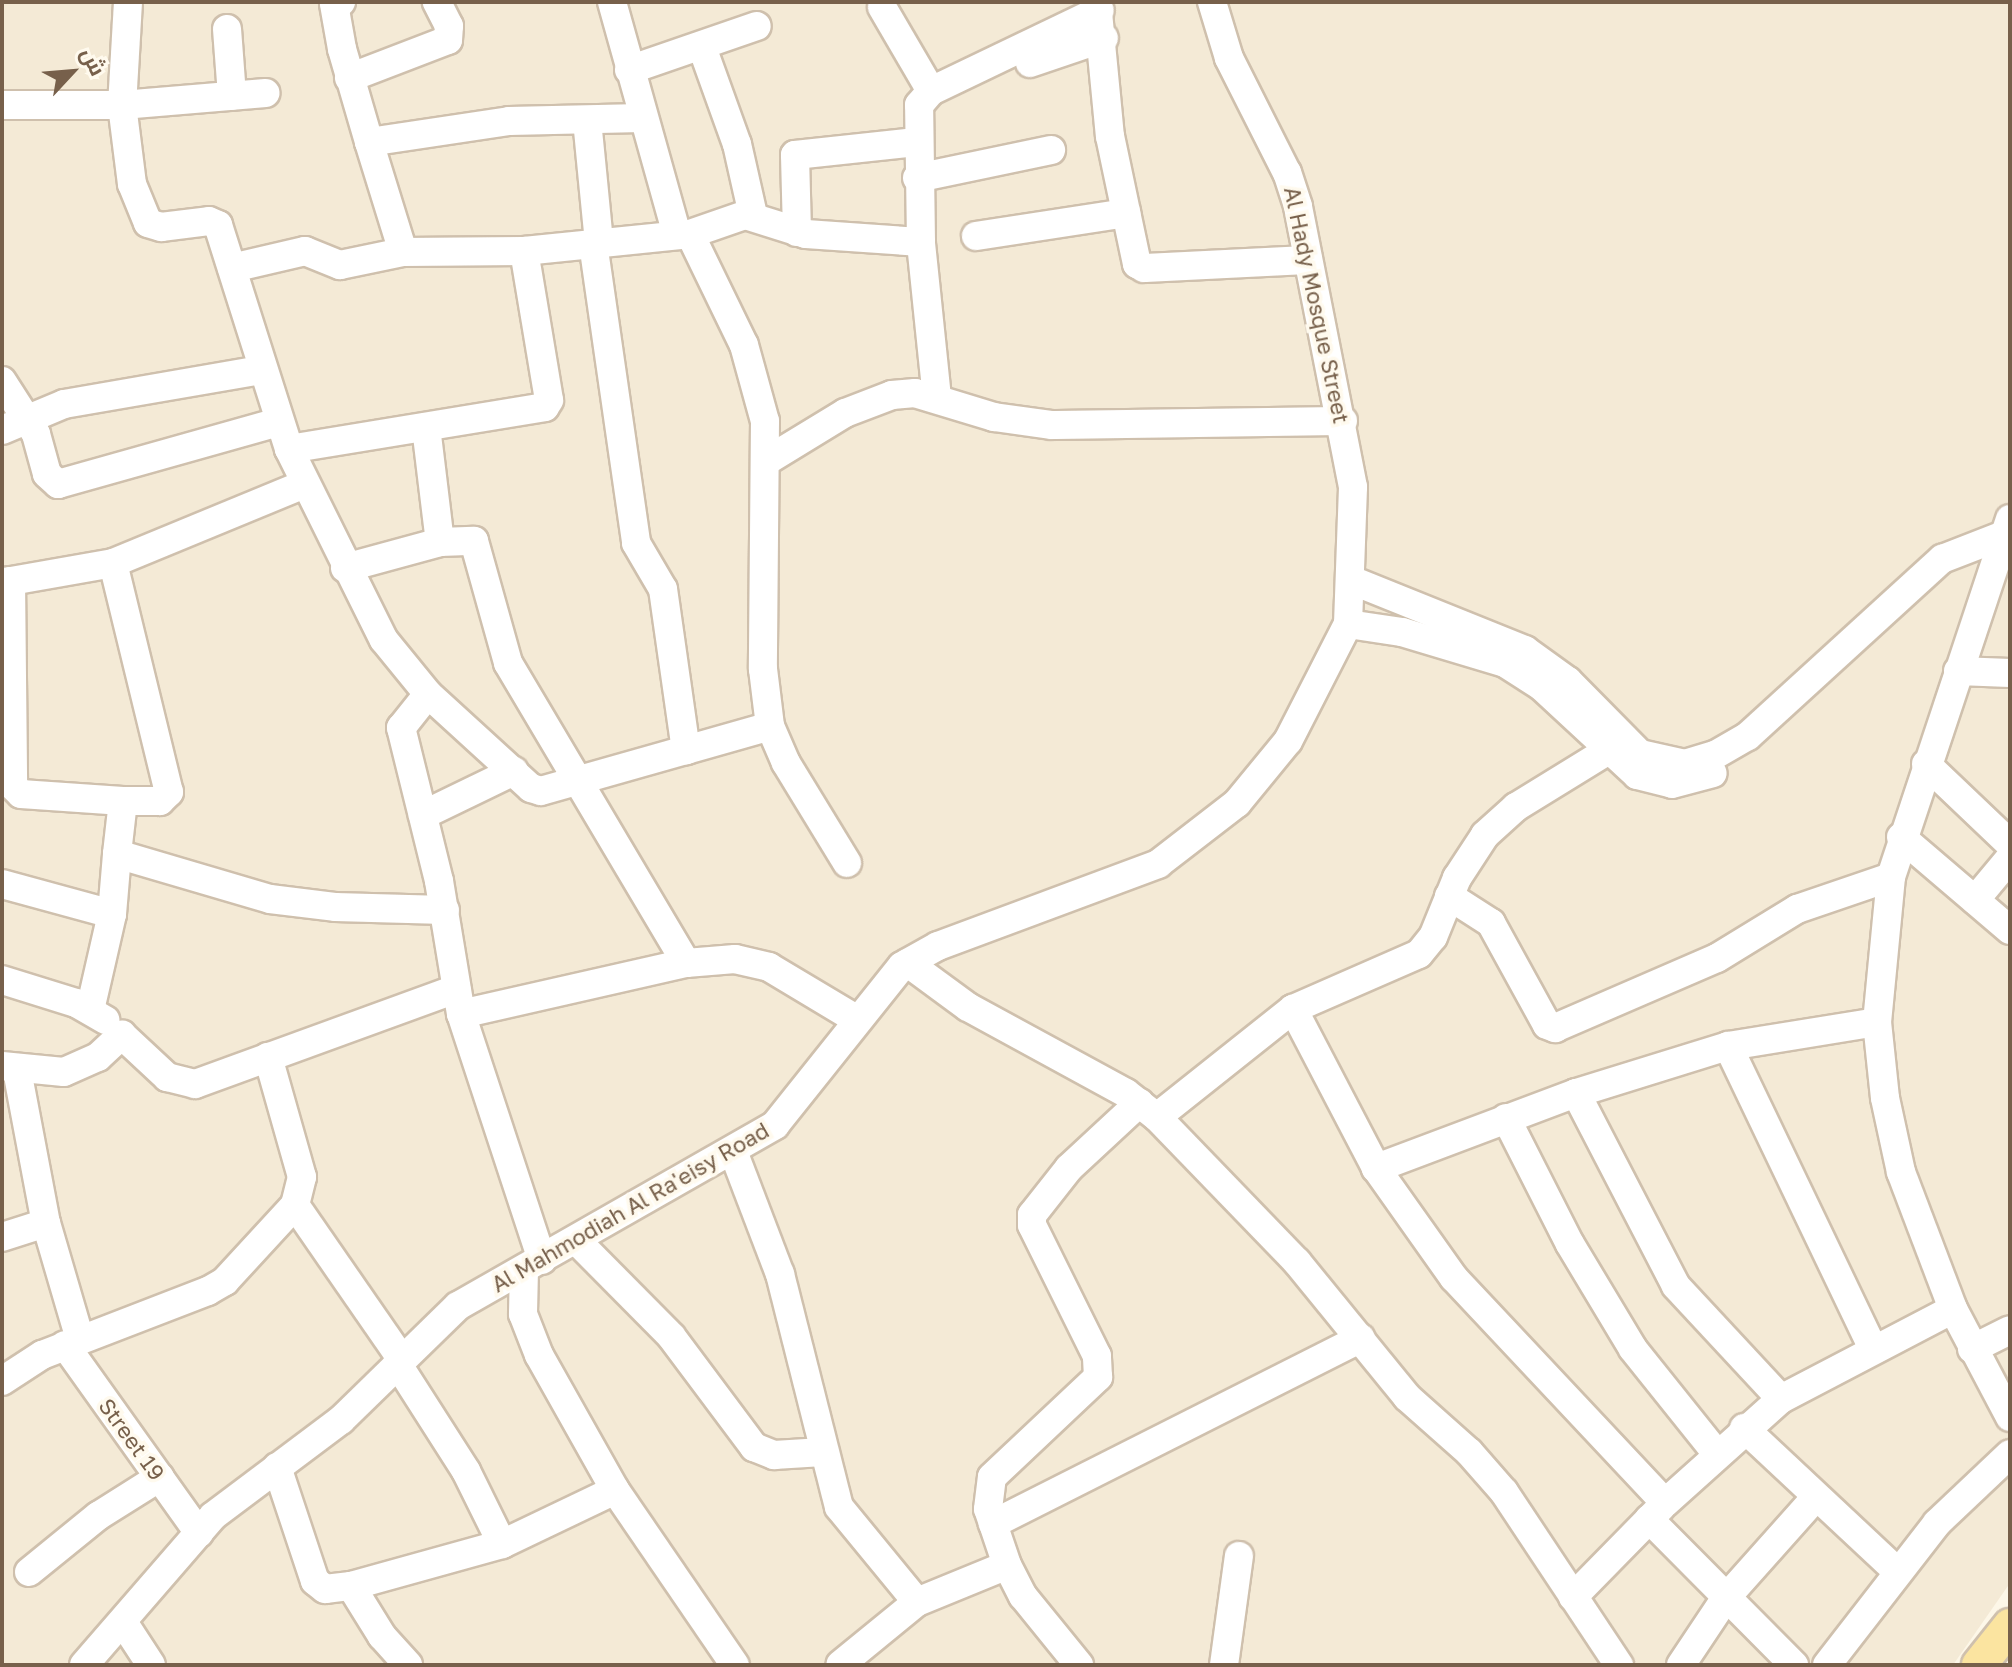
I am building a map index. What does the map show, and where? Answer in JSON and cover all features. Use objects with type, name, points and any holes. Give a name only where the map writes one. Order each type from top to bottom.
[{"type":"main road","points":[[1979,1665],[2010,1626]]},
{"type":"street","points":[[128,2],[122,105],[132,184],[148,223],[161,227],[214,222],[232,268],[260,370],[289,449],[345,568],[397,660],[428,694],[536,790],[577,784],[770,726]]},
{"type":"street","points":[[341,2],[334,4],[349,78],[403,252]]},
{"type":"street","points":[[349,78],[448,40],[449,26],[437,2]]},
{"type":"street","points":[[612,2],[642,118],[684,235],[757,382],[768,460],[761,577],[763,688],[770,726],[786,763],[847,863]]},
{"type":"street","name":"Al Hady Mosque Street","points":[[1212,2],[1229,58],[1287,173],[1308,260],[1343,421],[1353,487],[1348,624]]},
{"type":"street","points":[[937,398],[917,178],[919,105],[931,91],[1099,6],[1110,136],[1137,264],[1144,268],[1308,260]]},
{"type":"street","points":[[882,7],[931,91]]},
{"type":"street","points":[[629,70],[757,26]]},
{"type":"street","points":[[227,29],[232,96]]},
{"type":"street","points":[[983,86],[1067,47],[1104,38]]},
{"type":"street","points":[[702,47],[737,144],[753,215]]},
{"type":"street","points":[[2,105],[122,105],[266,93]]},
{"type":"street","points":[[369,142],[479,124],[642,118]]},
{"type":"street","points":[[587,120],[596,243],[636,543],[663,589],[686,750]]},
{"type":"street","points":[[797,232],[795,155],[916,142]]},
{"type":"street","points":[[917,178],[1051,150]]},
{"type":"street","points":[[976,236],[1126,213]]},
{"type":"street","points":[[232,268],[305,251],[340,265],[403,252],[524,251],[684,235],[753,215],[797,232],[921,242]]},
{"type":"street","points":[[289,449],[548,404],[524,251]]},
{"type":"street","points":[[13,424],[64,404],[260,370]]},
{"type":"street","points":[[2,381],[13,424]]},
{"type":"street","points":[[768,460],[871,401],[915,393],[994,417],[1052,425],[1343,421]]},
{"type":"street","points":[[13,424],[36,434],[50,480],[58,484],[278,422]]},
{"type":"street","points":[[426,427],[440,542]]},
{"type":"street","points":[[113,563],[169,792],[160,801],[21,794],[13,786],[7,581],[113,563],[305,484]]},
{"type":"street","points":[[1351,580],[1525,650],[1568,681],[1637,775],[1690,782],[1723,768],[1748,736],[1929,568],[1955,551],[2007,527]]},
{"type":"street","points":[[2007,527],[1901,837],[1891,877],[1877,1022],[1885,1098],[1901,1172],[1953,1309],[2010,1417]]},
{"type":"street","points":[[345,568],[467,537],[479,547],[508,663],[577,784],[686,963]]},
{"type":"street","points":[[1348,624],[1402,632],[1505,663],[1541,686],[1617,746]]},
{"type":"street","name":"Al Mahmodiah Al Ra'eisy Road","points":[[84,1665],[233,1497],[341,1420],[458,1306],[577,1241],[775,1125],[856,1019],[908,963],[938,946],[1158,864],[1207,829],[1264,773],[1288,741],[1333,663],[1348,624]]},
{"type":"street","points":[[1958,671],[2010,673]]},
{"type":"street","points":[[428,694],[401,732],[445,910],[458,1002],[533,1264],[521,1296],[530,1334],[615,1490],[735,1665]]},
{"type":"street","points":[[1079,1665],[1023,1596],[1007,1565],[987,1497],[992,1477],[1091,1385],[1100,1371],[1032,1215],[1069,1168],[1293,1009],[1419,954],[1433,937],[1449,896],[1474,848],[1499,821],[1617,746]]},
{"type":"street","points":[[1926,764],[2010,844]]},
{"type":"street","points":[[423,815],[514,771]]},
{"type":"street","points":[[90,1010],[112,914],[123,801]]},
{"type":"street","points":[[1901,837],[2010,930]]},
{"type":"street","points":[[117,854],[270,899],[335,907],[445,910]]},
{"type":"street","points":[[1975,900],[2010,858]]},
{"type":"street","points":[[1449,896],[1491,923],[1547,1025],[1555,1028],[1717,958],[1797,909],[1891,877]]},
{"type":"street","points":[[2,884],[112,914]]},
{"type":"street","points":[[2,980],[90,1010],[181,1084],[195,1084],[268,1057],[458,1002],[686,963],[754,962],[856,1019]]},
{"type":"street","points":[[908,963],[968,1007],[1148,1110],[1297,1262],[1407,1397],[1469,1452],[1504,1492],[1619,1665]]},
{"type":"street","points":[[1293,1009],[1376,1168],[1454,1278],[1657,1511],[1725,1599],[1794,1665]]},
{"type":"street","points":[[1376,1168],[1576,1093],[1728,1046],[1877,1022]]},
{"type":"street","points":[[10,1068],[52,1073],[81,1067],[122,1035]]},
{"type":"street","points":[[1728,1046],[1873,1349]]},
{"type":"street","points":[[2,1381],[72,1342],[217,1286],[295,1205],[302,1177],[268,1057]]},
{"type":"street","name":"Street 19","points":[[10,1068],[13,1116],[46,1223],[72,1342],[199,1533]]},
{"type":"street","points":[[1576,1093],[1676,1286],[1781,1399]]},
{"type":"street","points":[[1506,1118],[1570,1244],[1633,1349],[1717,1454]]},
{"type":"street","points":[[733,1151],[780,1274],[831,1487],[852,1528],[917,1602]]},
{"type":"street","points":[[295,1205],[399,1361],[466,1471],[502,1544]]},
{"type":"street","points":[[2,1237],[46,1223]]},
{"type":"street","points":[[577,1241],[671,1336],[754,1447],[774,1455],[823,1452]]},
{"type":"street","points":[[1573,1597],[1744,1428],[1781,1399],[1953,1309]]},
{"type":"street","points":[[1972,1349],[2010,1330]]},
{"type":"street","points":[[993,1524],[1361,1338]]},
{"type":"street","points":[[1744,1428],[1897,1571]]},
{"type":"street","points":[[1827,1665],[1937,1523],[2010,1454]]},
{"type":"street","points":[[277,1467],[315,1581],[325,1589],[351,1586],[502,1544],[615,1490]]},
{"type":"street","points":[[29,1572],[98,1516],[160,1477]]},
{"type":"street","points":[[1681,1665],[1725,1599],[1816,1497]]},
{"type":"street","points":[[1224,1665],[1239,1556]]},
{"type":"street","points":[[840,1665],[917,1602],[1007,1565]]},
{"type":"street","points":[[351,1586],[382,1636],[408,1665]]},
{"type":"street","points":[[123,1622],[151,1665]]},
{"type":"shaded area","points":[[2,2],[2010,2],[2010,1583],[1953,1665],[2,1665]]}]
